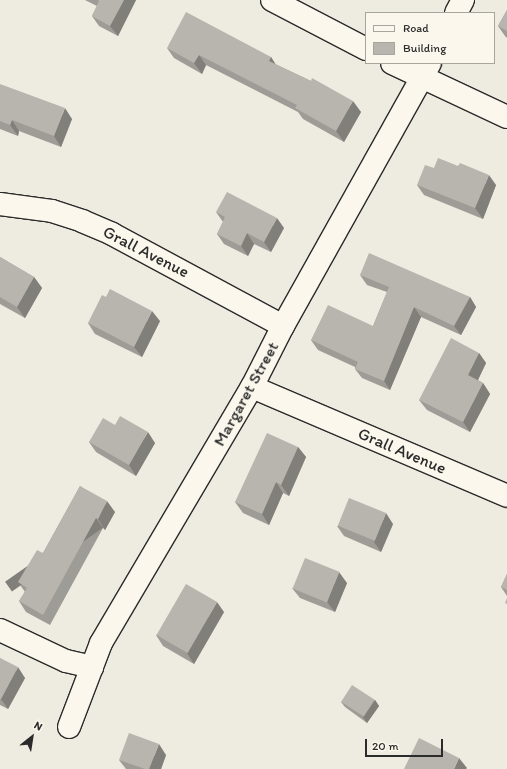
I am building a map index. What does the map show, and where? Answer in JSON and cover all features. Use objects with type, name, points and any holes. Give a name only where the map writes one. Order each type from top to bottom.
[{"type":"street","points":[[272,0],[365,48]]},
{"type":"street","points":[[457,12],[463,0]]},
{"type":"street","points":[[396,64],[426,71],[507,117]]},
{"type":"street","name":"Margaret Street","points":[[69,727],[101,643],[252,387],[283,326],[426,71]]},
{"type":"street","name":"Grall Avenue","points":[[0,204],[52,212],[82,221],[112,234],[283,326]]},
{"type":"street","name":"Grall Avenue","points":[[252,387],[507,496]]},
{"type":"street","points":[[0,630],[66,661],[92,667]]},
{"type":"building","points":[[98,0],[124,0],[110,26],[92,16],[99,1]]},
{"type":"building","points":[[507,10],[507,31],[498,26]]},
{"type":"building","points":[[186,12],[271,57],[269,61],[311,81],[312,78],[353,101],[336,131],[295,108],[297,105],[199,55],[194,63],[167,48]]},
{"type":"building","points":[[0,84],[65,108],[54,136],[12,120],[10,125],[0,121]]},
{"type":"building","points":[[438,158],[458,166],[460,163],[489,175],[475,208],[417,185],[425,165],[434,168]]},
{"type":"building","points":[[227,192],[277,218],[264,242],[247,233],[241,246],[217,234],[225,217],[216,212]]},
{"type":"building","points":[[369,253],[470,297],[454,326],[414,307],[384,381],[355,369],[358,362],[311,340],[328,305],[373,326],[389,287],[360,275]]},
{"type":"building","points":[[0,257],[34,277],[17,307],[0,297]]},
{"type":"building","points":[[110,289],[152,311],[134,347],[88,323],[102,295],[106,297]]},
{"type":"building","points":[[451,338],[479,353],[468,375],[483,383],[463,422],[419,400]]},
{"type":"building","points":[[120,416],[148,432],[129,465],[89,442],[103,418],[115,425]]},
{"type":"building","points":[[267,433],[298,447],[281,485],[276,482],[262,514],[235,502]]},
{"type":"building","points":[[80,486],[107,501],[98,519],[96,518],[43,615],[19,601],[27,588],[18,582],[37,550],[43,553]]},
{"type":"building","points":[[349,498],[386,513],[375,541],[338,526]]},
{"type":"building","points":[[305,558],[339,572],[327,602],[293,589]]},
{"type":"building","points":[[507,574],[507,590],[501,587]]},
{"type":"building","points":[[186,584],[217,602],[188,653],[156,635]]},
{"type":"building","points":[[0,658],[18,667],[1,699],[0,699]]},
{"type":"building","points":[[352,685],[375,700],[364,716],[341,702]]},
{"type":"building","points":[[129,733],[159,744],[149,769],[119,760]]},
{"type":"building","points":[[419,738],[459,758],[454,769],[404,769]]}]
